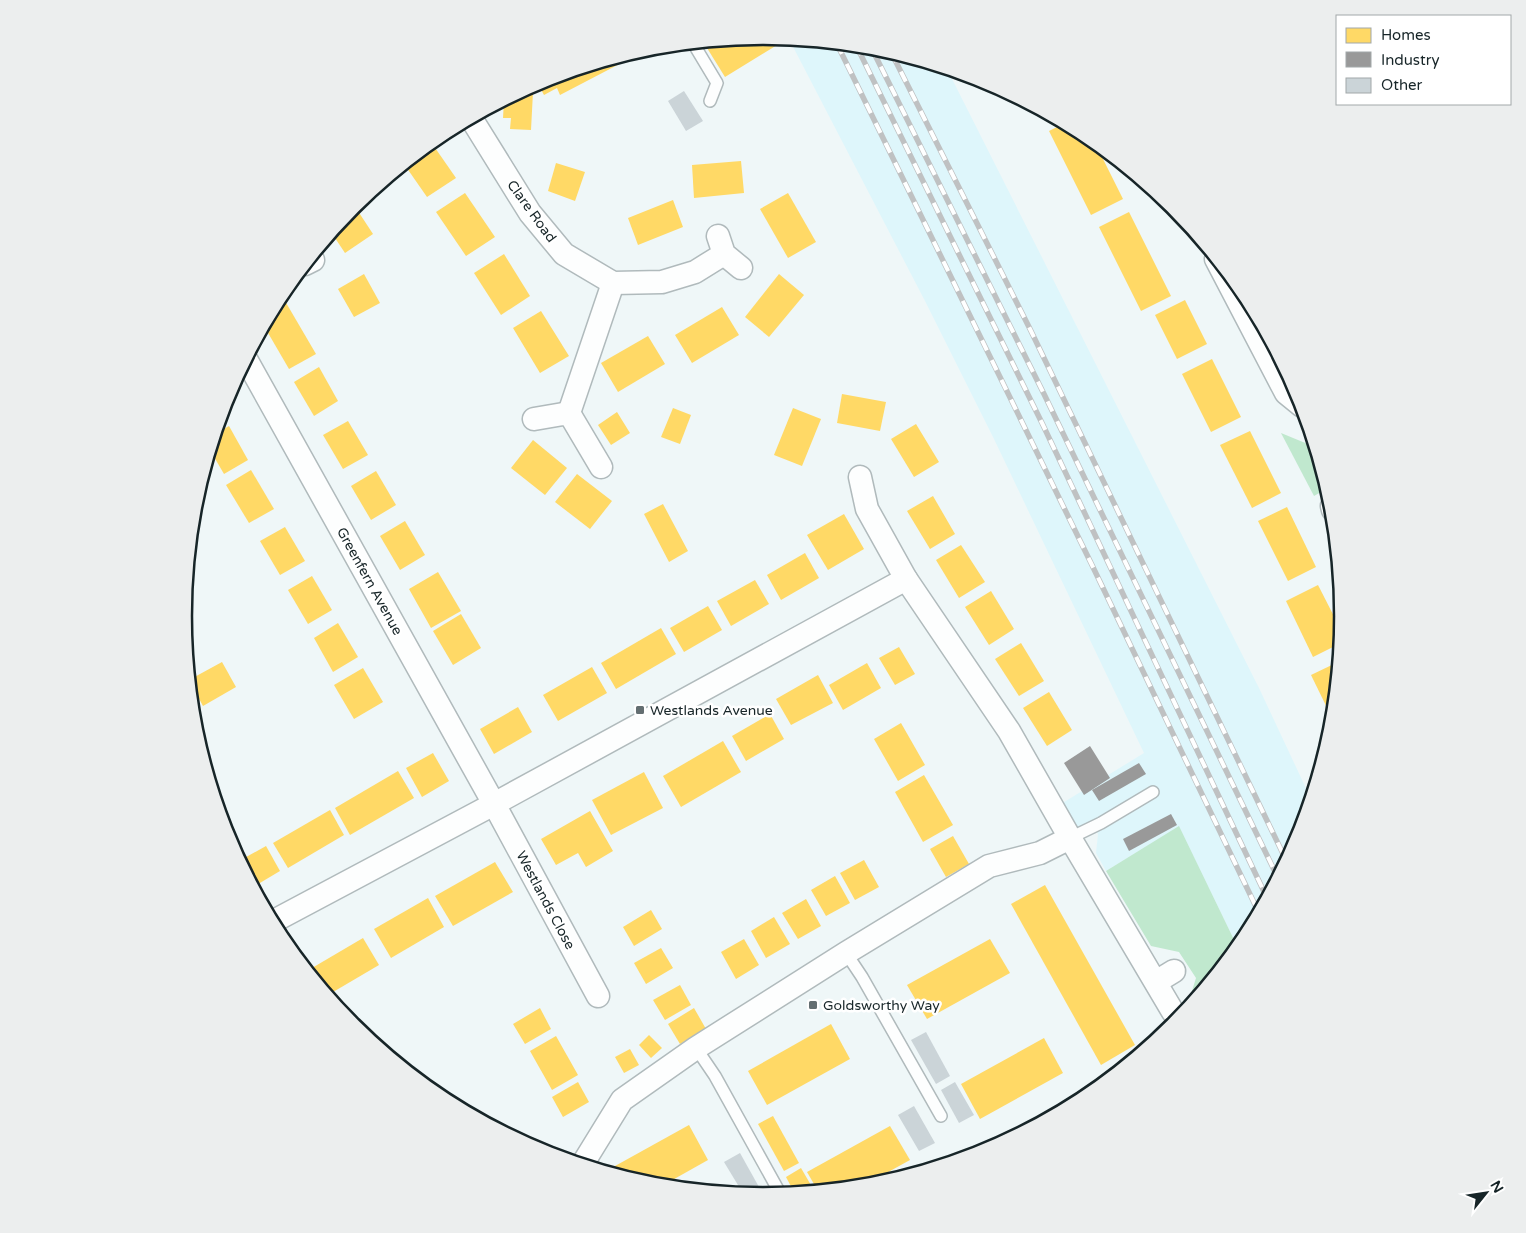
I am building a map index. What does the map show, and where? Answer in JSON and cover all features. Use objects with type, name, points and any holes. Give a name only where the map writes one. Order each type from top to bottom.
[{"type":"street","name":"Clare Road","points":[[474,124],[530,212],[564,254],[613,283]]},
{"type":"street","points":[[601,467],[569,413],[613,283],[662,282],[695,272],[728,253]]},
{"type":"street","points":[[1234,294],[1286,393],[1290,397]]},
{"type":"street","name":"Greenfern Avenue","points":[[249,365],[494,804]]},
{"type":"street","points":[[534,419],[569,413]]},
{"type":"street","points":[[860,477],[867,509],[906,579],[1009,731],[1070,838],[1165,976],[1174,1012]]},
{"type":"street","points":[[278,919],[494,804],[906,579]]},
{"type":"street","name":"Westlands Close","points":[[494,804],[598,996]]},
{"type":"street","points":[[585,1160],[622,1100],[696,1048],[846,953],[989,866],[1040,853],[1070,838]]},
{"type":"lane","points":[[697,49],[717,83],[710,101]]},
{"type":"lane","points":[[1070,838],[1101,823],[1153,792]]},
{"type":"lane","points":[[846,953],[862,977],[942,1116]]},
{"type":"lane","points":[[696,1048],[714,1076],[777,1188]]},
{"type":"shaded area","points":[[793,46],[874,56],[911,64],[951,77],[1259,688],[1307,790],[1291,835],[1276,869],[1234,940],[1179,827],[1106,871],[1096,853],[1098,834],[1094,826],[1075,829],[1061,804],[1144,753],[994,439],[925,301]]},
{"type":"green space","points":[[1281,433],[1307,444],[1321,492],[1314,496]]},
{"type":"green space","points":[[1179,826],[1234,940],[1191,996],[1196,978],[1179,952],[1151,946],[1106,871]]},
{"type":"building: Homes","points":[[777,45],[725,77],[707,48]]},
{"type":"building: Homes","points":[[623,62],[560,95],[557,88],[544,95],[541,90],[544,89],[579,75]]},
{"type":"building: Homes","points":[[533,94],[531,130],[510,129],[511,118],[503,118],[504,108]]},
{"type":"building: Homes","points":[[1057,127],[1102,156],[1123,199],[1091,215],[1049,131]]},
{"type":"building: Homes","points":[[435,148],[456,178],[427,197],[408,169]]},
{"type":"building: Homes","points":[[741,161],[744,193],[694,198],[692,165]]},
{"type":"building: Homes","points":[[556,163],[585,172],[575,201],[548,191]]},
{"type":"building: Homes","points":[[465,193],[495,237],[466,256],[436,212]]},
{"type":"building: Homes","points":[[788,193],[816,242],[788,258],[760,209]]},
{"type":"building: Homes","points":[[673,200],[683,227],[638,245],[628,218]]},
{"type":"building: Homes","points":[[359,212],[373,234],[345,253],[335,238]]},
{"type":"building: Homes","points":[[1129,212],[1171,296],[1141,311],[1099,227]]},
{"type":"building: Homes","points":[[504,254],[530,296],[501,315],[474,273]]},
{"type":"building: Homes","points":[[364,274],[380,303],[354,317],[338,289]]},
{"type":"building: Homes","points":[[779,274],[804,295],[769,337],[745,317]]},
{"type":"building: Homes","points":[[1185,300],[1207,344],[1177,359],[1155,315]]},
{"type":"building: Homes","points":[[286,302],[316,354],[289,369],[267,332]]},
{"type":"building: Homes","points":[[722,307],[739,335],[692,363],[675,335]]},
{"type":"building: Homes","points":[[541,311],[569,356],[540,373],[513,328]]},
{"type":"building: Homes","points":[[648,336],[665,364],[618,392],[601,363]]},
{"type":"building: Homes","points":[[1212,359],[1241,417],[1211,432],[1182,374]]},
{"type":"building: Homes","points":[[319,367],[338,401],[314,416],[294,382]]},
{"type":"building: Homes","points":[[842,394],[886,402],[880,431],[837,423]]},
{"type":"building: Homes","points":[[673,408],[691,415],[680,444],[661,437]]},
{"type":"building: Homes","points":[[793,408],[821,419],[802,466],[774,455]]},
{"type":"building: Homes","points":[[617,412],[630,433],[611,445],[598,425]]},
{"type":"building: Homes","points":[[348,421],[368,455],[343,469],[323,435]]},
{"type":"building: Homes","points":[[916,424],[939,462],[914,477],[891,439]]},
{"type":"building: Homes","points":[[229,426],[248,460],[224,474],[214,458],[223,429]]},
{"type":"building: Homes","points":[[1250,431],[1281,493],[1252,508],[1220,445]]},
{"type":"building: Homes","points":[[533,440],[567,468],[545,495],[511,468]]},
{"type":"building: Homes","points":[[251,470],[274,509],[249,523],[226,485]]},
{"type":"building: Homes","points":[[376,471],[396,505],[371,520],[351,486]]},
{"type":"building: Homes","points":[[577,474],[612,501],[590,529],[555,502]]},
{"type":"building: Homes","points":[[933,496],[955,534],[930,549],[907,511]]},
{"type":"building: Homes","points":[[663,504],[688,551],[669,562],[644,514]]},
{"type":"building: Homes","points":[[1287,507],[1316,567],[1288,581],[1258,521]]},
{"type":"building: Homes","points":[[844,514],[864,549],[828,570],[807,535]]},
{"type":"building: Homes","points":[[405,521],[425,555],[400,570],[380,536]]},
{"type":"building: Homes","points":[[285,527],[305,561],[280,575],[260,541]]},
{"type":"building: Homes","points":[[961,545],[985,582],[959,598],[936,560]]},
{"type":"building: Homes","points":[[805,553],[819,578],[781,600],[767,575]]},
{"type":"building: Homes","points":[[438,572],[461,611],[431,628],[409,589]]},
{"type":"building: Homes","points":[[312,576],[332,610],[308,624],[288,590]]},
{"type":"building: Homes","points":[[755,580],[769,604],[731,626],[717,601]]},
{"type":"building: Homes","points":[[1318,585],[1334,616],[1333,647],[1313,657],[1286,601]]},
{"type":"building: Homes","points":[[991,591],[1014,629],[989,645],[965,607]]},
{"type":"building: Homes","points":[[708,606],[722,630],[684,652],[670,628]]},
{"type":"building: Homes","points":[[461,614],[481,648],[453,665],[433,631]]},
{"type":"building: Homes","points":[[338,623],[358,657],[333,672],[314,638]]},
{"type":"building: Homes","points":[[661,628],[676,654],[616,689],[601,663]]},
{"type":"building: Homes","points":[[1021,643],[1044,681],[1019,696],[995,659]]},
{"type":"building: Homes","points":[[899,647],[915,674],[895,685],[879,658]]},
{"type":"building: Homes","points":[[222,662],[236,687],[203,706],[196,694],[195,677]]},
{"type":"building: Homes","points":[[867,663],[881,688],[843,710],[829,685]]},
{"type":"building: Homes","points":[[1332,665],[1327,708],[1311,675]]},
{"type":"building: Homes","points":[[592,667],[607,693],[558,721],[543,695]]},
{"type":"building: Homes","points":[[363,668],[383,702],[354,719],[334,685]]},
{"type":"building: Homes","points":[[818,675],[833,703],[791,725],[776,699]]},
{"type":"building: Homes","points":[[1049,692],[1072,730],[1047,746],[1023,708]]},
{"type":"building: Homes","points":[[518,707],[532,732],[494,754],[480,729]]},
{"type":"building: Homes","points":[[770,714],[784,739],[746,761],[732,736]]},
{"type":"building: Homes","points":[[901,723],[925,765],[898,781],[874,739]]},
{"type":"building: Homes","points":[[723,741],[741,772],[681,807],[663,776]]},
{"type":"building: Homes","points":[[433,753],[449,781],[422,797],[406,768]]},
{"type":"building: Homes","points":[[398,771],[414,798],[350,835],[335,808]]},
{"type":"building: Homes","points":[[644,772],[663,808],[611,835],[592,800]]},
{"type":"building: Homes","points":[[924,775],[953,825],[923,842],[895,792]]},
{"type":"building: Homes","points":[[330,810],[344,835],[288,868],[273,843]]},
{"type":"building: Homes","points":[[590,811],[613,851],[586,867],[578,853],[556,865],[541,839]]},
{"type":"building: Homes","points":[[953,836],[969,864],[946,877],[930,849]]},
{"type":"building: Homes","points":[[266,846],[280,871],[258,884],[245,858]]},
{"type":"building: Homes","points":[[864,860],[879,887],[855,900],[840,873]]},
{"type":"building: Homes","points":[[495,862],[513,892],[453,926],[435,896]]},
{"type":"building: Homes","points":[[835,876],[850,903],[826,916],[811,890]]},
{"type":"building: Homes","points":[[1045,885],[1135,1045],[1101,1065],[1011,904]]},
{"type":"building: Homes","points":[[428,898],[444,927],[391,958],[374,929]]},
{"type":"building: Homes","points":[[806,899],[821,926],[798,939],[782,913]]},
{"type":"building: Homes","points":[[651,910],[662,929],[634,946],[623,927]]},
{"type":"building: Homes","points":[[774,917],[790,944],[766,958],[751,931]]},
{"type":"building: Homes","points":[[363,938],[379,965],[332,992],[313,968]]},
{"type":"building: Homes","points":[[744,939],[759,965],[736,979],[721,952]]},
{"type":"building: Homes","points":[[990,939],[1010,973],[927,1019],[907,985]]},
{"type":"building: Homes","points":[[661,948],[673,968],[646,984],[634,963]]},
{"type":"building: Homes","points":[[680,985],[691,1005],[665,1020],[653,1000]]},
{"type":"building: Homes","points":[[540,1008],[551,1029],[525,1044],[513,1024]]},
{"type":"building: Homes","points":[[694,1008],[706,1029],[680,1044],[668,1024]]},
{"type":"building: Homes","points":[[831,1024],[850,1059],[767,1105],[748,1071]]},
{"type":"building: Homes","points":[[649,1035],[662,1048],[651,1058],[639,1045]]},
{"type":"building: Homes","points":[[556,1036],[578,1075],[552,1090],[530,1051]]},
{"type":"building: Homes","points":[[1044,1038],[1063,1073],[980,1119],[961,1084]]},
{"type":"building: Homes","points":[[630,1049],[639,1065],[624,1073],[615,1057]]},
{"type":"building: Homes","points":[[578,1082],[589,1102],[563,1117],[552,1097]]},
{"type":"building: Homes","points":[[773,1116],[799,1163],[784,1171],[758,1124]]},
{"type":"building: Homes","points":[[689,1125],[708,1160],[672,1180],[612,1168]]},
{"type":"building: Homes","points":[[890,1126],[910,1160],[882,1175],[838,1183],[815,1185],[807,1172]]},
{"type":"building: Homes","points":[[801,1168],[811,1186],[791,1187],[786,1177]]},
{"type":"building: Industry","points":[[1090,746],[1110,778],[1084,795],[1064,763]]},
{"type":"building: Industry","points":[[1139,763],[1146,774],[1099,801],[1092,790]]},
{"type":"building: Industry","points":[[1171,814],[1177,825],[1129,851],[1123,839]]},
{"type":"building: Other","points":[[684,91],[703,121],[686,131],[668,101]]},
{"type":"building: Other","points":[[926,1032],[950,1076],[936,1084],[911,1040]]},
{"type":"building: Other","points":[[955,1082],[974,1115],[959,1123],[941,1090]]},
{"type":"building: Other","points":[[914,1106],[935,1143],[919,1151],[898,1115]]},
{"type":"building: Other","points":[[740,1153],[759,1187],[739,1187],[724,1162]]},
{"type":"railway","points":[[840,50],[1091,563],[1256,906]]},
{"type":"railway","points":[[860,54],[1042,423],[1264,891]]},
{"type":"railway","points":[[876,56],[1044,394],[1275,871]]},
{"type":"railway","points":[[895,61],[1030,329],[1283,853]]},
{"type":"place","name":"Westlands Avenue","points":[[640,710]]},
{"type":"place","name":"Goldsworthy Way","points":[[813,1005]]}]
